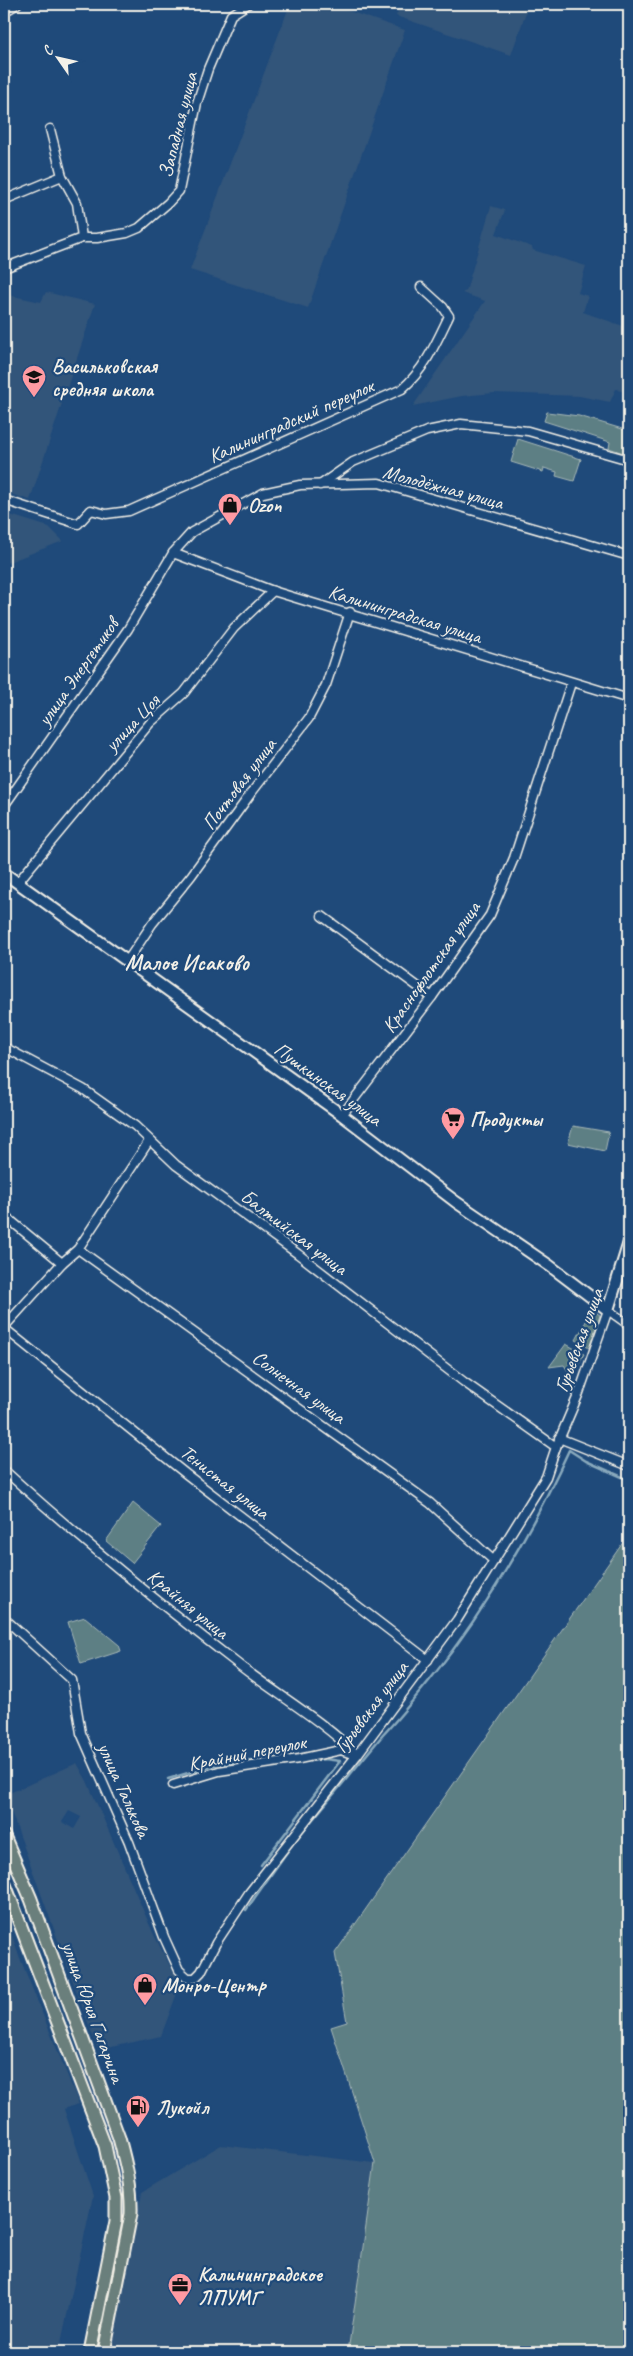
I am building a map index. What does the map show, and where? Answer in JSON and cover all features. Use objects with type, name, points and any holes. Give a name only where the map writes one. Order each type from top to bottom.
[{"type":"main road","name":"улица Юрия Гагарина","points":[[4,1836],[38,1916],[119,2138],[127,2169],[132,2201],[131,2214],[104,2352]]},
{"type":"main road","name":"улица Юрия Гагарина","points":[[4,1882],[105,2146],[114,2181],[116,2221],[90,2352]]},
{"type":"street","points":[[4,12],[17,4]]},
{"type":"street","name":"Западная улица","points":[[4,268],[82,238],[97,238],[127,233],[139,228],[179,191],[197,103],[208,69],[231,15],[248,4]]},
{"type":"street","points":[[50,129],[62,176],[76,203],[82,238]]},
{"type":"street","points":[[4,200],[62,176]]},
{"type":"street","name":"Калининградский переулок","points":[[4,500],[78,524],[91,510],[106,514],[129,511],[402,389],[411,382],[431,356],[449,316],[443,307],[421,287]]},
{"type":"street","points":[[320,485],[353,462],[427,431],[461,424],[528,431],[629,460]]},
{"type":"street","name":"Молодёжная улица","points":[[173,553],[192,532],[263,492],[300,485],[379,483],[629,556]]},
{"type":"street","name":"Калининградская улица","points":[[173,553],[273,591],[350,612],[570,683],[629,699]]},
{"type":"street","name":"улица Энергетиков","points":[[4,806],[128,629],[173,553]]},
{"type":"street","name":"улица Цоя","points":[[18,882],[150,723],[184,693],[234,628],[273,591]]},
{"type":"street","name":"Почтовая улица","points":[[128,960],[152,924],[191,876],[309,718],[326,684],[350,612]]},
{"type":"street","name":"Краснофлотская улица","points":[[342,1115],[432,996],[490,915],[514,858],[570,683]]},
{"type":"street","name":"Пушкинская улица","points":[[4,873],[128,960],[342,1115],[456,1202],[550,1266],[629,1325]]},
{"type":"street","points":[[322,916],[432,996]]},
{"type":"street","name":"Балтийская улица","points":[[4,1047],[83,1089],[135,1126],[176,1165],[298,1254],[555,1450]]},
{"type":"street","points":[[4,1327],[78,1248],[150,1141]]},
{"type":"street","points":[[4,1215],[62,1263]]},
{"type":"street","name":"Гурьевская улица","points":[[201,1972],[216,1943],[249,1894],[357,1755],[457,1620],[546,1477],[559,1438],[579,1393],[629,1242]]},
{"type":"street","name":"Солнечная улица","points":[[78,1248],[430,1502],[494,1561]]},
{"type":"street","name":"Тенистая улица","points":[[4,1327],[186,1474],[428,1660]]},
{"type":"street","points":[[559,1438],[629,1466]]},
{"type":"street","name":"Крайняя улица","points":[[4,1470],[176,1617],[267,1687],[342,1740],[357,1755]]},
{"type":"street","name":"улица Талькова","points":[[4,1618],[72,1680],[81,1733],[130,1842],[164,1937],[179,1970],[183,1974],[188,1978],[195,1978],[201,1972]]},
{"type":"street","name":"Крайний переулок","points":[[173,1785],[219,1771],[299,1759],[341,1750],[357,1755]]},
{"type":"shaded area","points":[[290,4],[328,4],[405,30],[308,308],[190,270]]},
{"type":"shaded area","points":[[401,4],[529,4],[511,55],[396,16]]},
{"type":"shaded area","points":[[491,206],[505,210],[496,234],[532,247],[533,250],[586,266],[578,293],[588,296],[583,312],[629,328],[629,394],[616,389],[610,402],[579,396],[494,393],[462,396],[413,406],[485,301],[462,293],[466,291]]},
{"type":"shaded area","name":"Васильковская средняя школа","points":[[46,292],[95,304],[30,500],[4,492],[4,294],[41,302]]},
{"type":"shaded area","points":[[4,513],[49,527],[63,541],[4,564]]},
{"type":"shaded area","points":[[629,1534],[629,2352],[109,2352],[142,2192],[221,2145],[375,2163],[331,2027],[347,2022],[335,1953]]},
{"type":"shaded area","points":[[77,1763],[87,1781],[154,1935],[179,1980],[179,1988],[161,2036],[98,2050],[5,1795]],"holes":[[[69,1811],[81,1817],[74,1829],[62,1822]]]},
{"type":"shaded area","points":[[4,1913],[20,1958],[79,2104],[64,2109],[93,2196],[59,2352],[4,2352]]},
{"type":"green space","points":[[547,412],[579,416],[629,431],[629,455],[609,448],[610,442],[544,421]]},
{"type":"green space","points":[[518,439],[581,459],[574,481],[556,476],[557,472],[544,468],[543,472],[511,462]]},
{"type":"green space","points":[[573,1126],[609,1132],[605,1151],[568,1143]]},
{"type":"green space","points":[[592,1310],[600,1315],[589,1348],[576,1340]]},
{"type":"green space","points":[[566,1344],[584,1354],[570,1379],[570,1374],[564,1365],[549,1367]]},
{"type":"green space","points":[[133,1503],[161,1526],[132,1563],[106,1541]]},
{"type":"green space","points":[[629,1534],[629,2352],[348,2352],[375,2163],[331,2027],[347,2022],[335,1953]]},
{"type":"green space","points":[[85,1617],[119,1645],[121,1651],[81,1664],[68,1622]]},
{"type":"waterway","points":[[246,1910],[294,1842],[429,1681],[470,1626],[523,1540],[569,1450],[586,1461],[629,1480]]},
{"type":"waterway","points":[[168,1779],[218,1764],[269,1759]]},
{"type":"waterway","points":[[261,1865],[340,1761],[325,1759],[300,1762]]},
{"type":"place","name":"Васильковская средняя школа","points":[[34,398]]},
{"type":"place","name":"Ozon","points":[[230,526]]},
{"type":"place","name":"Продукты","points":[[453,1140]]},
{"type":"place","name":"Монро-Центр","points":[[145,2006]]},
{"type":"place","name":"Лукойл","points":[[138,2128]]},
{"type":"place","name":"Калининградское ЛПУМГ","points":[[180,2306]]},
{"type":"district","name":"Малое Исаково","points":[[187,963]]}]
